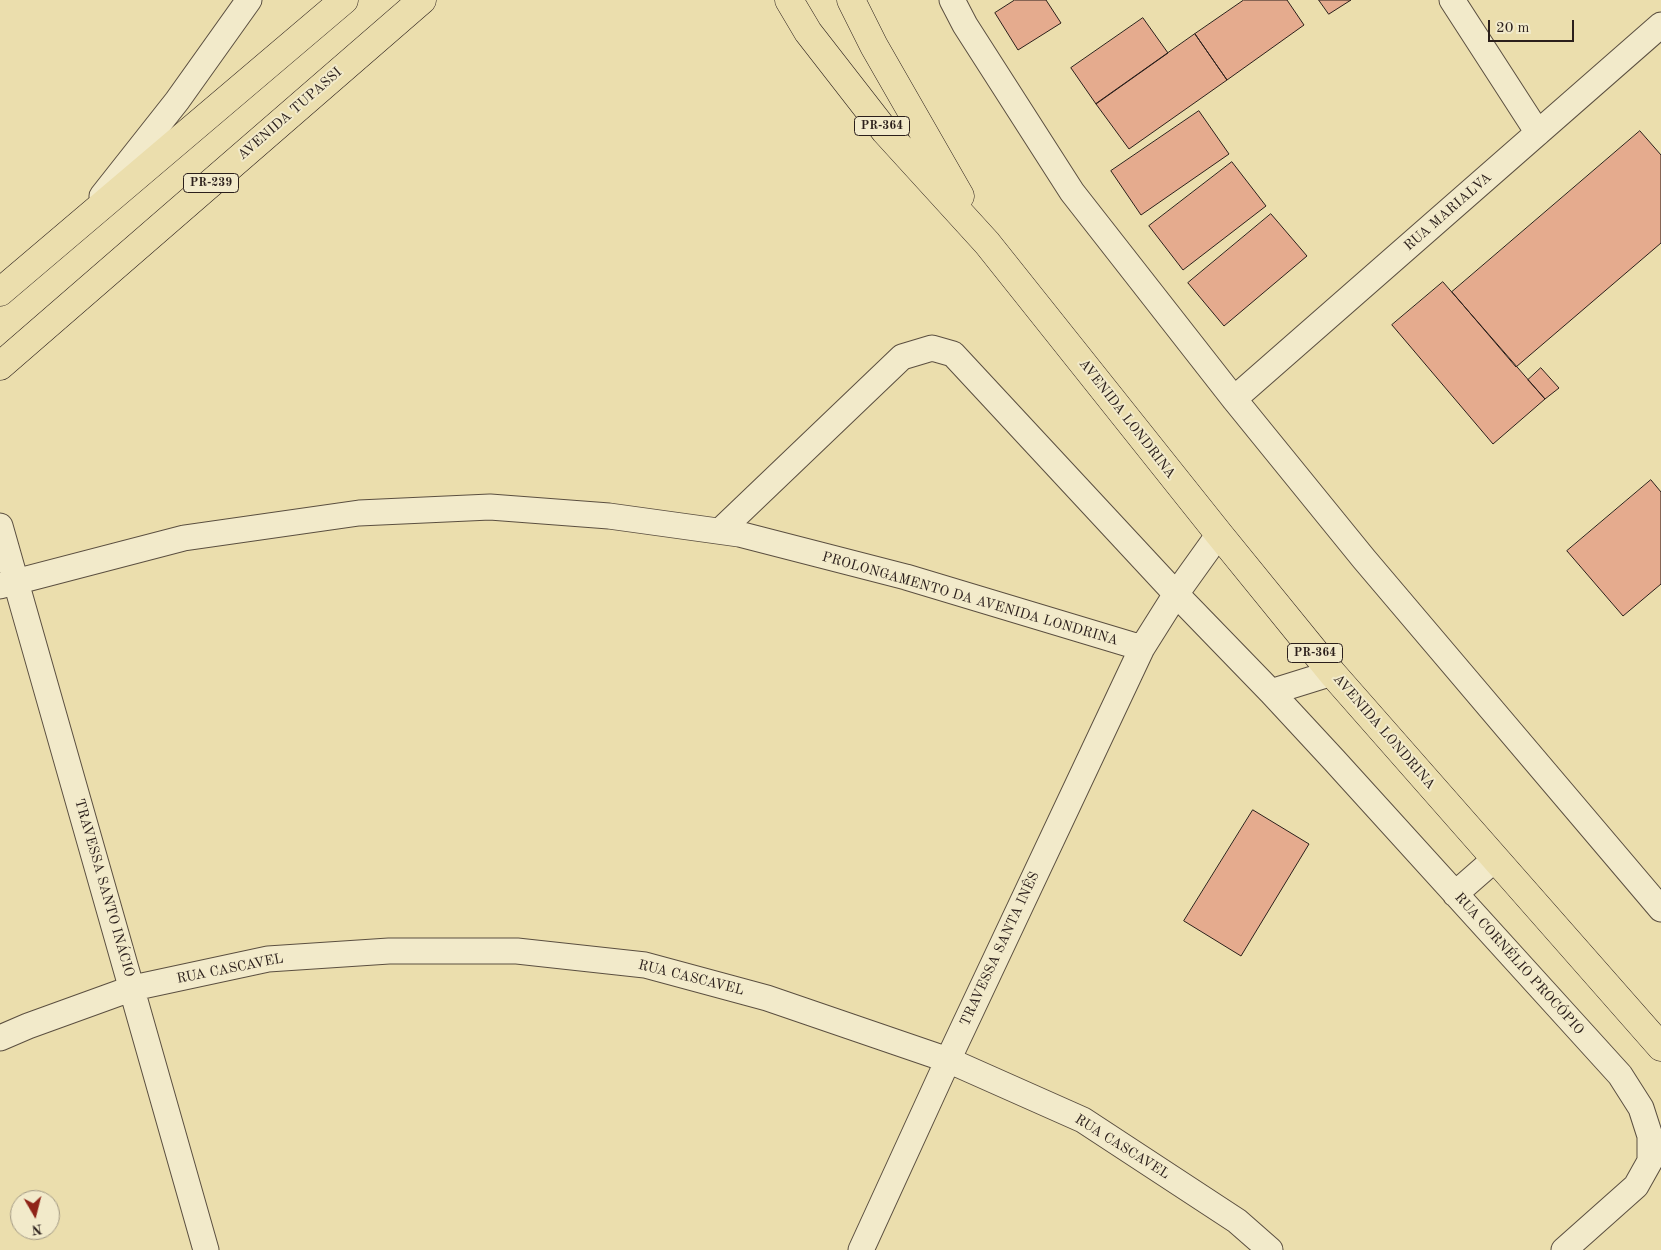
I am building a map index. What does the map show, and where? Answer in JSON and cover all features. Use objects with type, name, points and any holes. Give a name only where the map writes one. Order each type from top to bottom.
[{"type":"main road","points":[[0,292],[344,0]]},
{"type":"main road","name":"AVENIDA TUPASSI","points":[[0,366],[422,0]]},
{"type":"main road","points":[[770,0],[808,32]]},
{"type":"main road","name":"PR-364","points":[[789,0],[808,32],[886,131],[988,243]]},
{"type":"main road","name":"PR-364","points":[[852,0],[874,46],[988,243]]},
{"type":"main road","name":"AVENIDA LONDRINA","points":[[988,243],[1332,674],[1661,1048]]},
{"type":"street","points":[[82,223],[177,101],[249,0]]},
{"type":"street","points":[[952,0],[965,25],[1072,192],[1234,400],[1370,567],[1661,909]]},
{"type":"street","points":[[1452,0],[1538,133]]},
{"type":"street","name":"RUA MARIALVA","points":[[1234,400],[1661,25]]},
{"type":"street","points":[[720,531],[902,357],[932,348],[953,354],[1176,594],[1271,692],[1332,674]]},
{"type":"street","name":"PROLONGAMENTO DA AVENIDA LONDRINA","points":[[8,583],[184,538],[359,513],[490,507],[609,516],[739,534],[906,577],[1142,648]]},
{"type":"street","name":"TRAVESSA SANTO INÁCIO","points":[[0,526],[8,583],[132,988],[206,1250]]},
{"type":"street","name":"TRAVESSA SANTA INÊS","points":[[861,1250],[948,1060],[1142,648],[1176,594],[1219,534]]},
{"type":"street","name":"RUA CORNÉLIO PROCÓPIO","points":[[1271,692],[1620,1075],[1641,1108],[1650,1136],[1650,1161],[1636,1186],[1564,1250]]},
{"type":"street","points":[[1455,894],[1496,859]]},
{"type":"street","name":"RUA CASCAVEL","points":[[0,1038],[132,988],[268,959],[389,951],[517,951],[645,965],[767,998],[948,1060],[1083,1120],[1236,1221],[1270,1250]]},
{"type":"building","points":[[1015,0],[1046,0],[1061,23],[1018,50],[995,13]]},
{"type":"building","points":[[1244,0],[1287,0],[1304,25],[1227,80],[1195,34]]},
{"type":"building","points":[[1319,0],[1351,0],[1329,14]]},
{"type":"building","points":[[1143,18],[1168,53],[1096,104],[1071,68]]},
{"type":"building","points":[[1195,34],[1227,80],[1129,149],[1096,104]]},
{"type":"building","points":[[1199,111],[1229,154],[1141,215],[1111,171]]},
{"type":"building","points":[[1640,131],[1661,155],[1661,243],[1516,367],[1452,292]]},
{"type":"building","points":[[1232,162],[1266,206],[1183,270],[1149,226]]},
{"type":"building","points":[[1271,214],[1307,256],[1224,326],[1188,283]]},
{"type":"building","points":[[1443,282],[1545,399],[1493,444],[1392,325]]},
{"type":"building","points":[[1541,368],[1559,388],[1545,399],[1528,380]]},
{"type":"building","points":[[1651,480],[1661,492],[1661,584],[1623,616],[1567,551]]},
{"type":"building","points":[[1253,810],[1309,844],[1241,956],[1184,921]]}]
